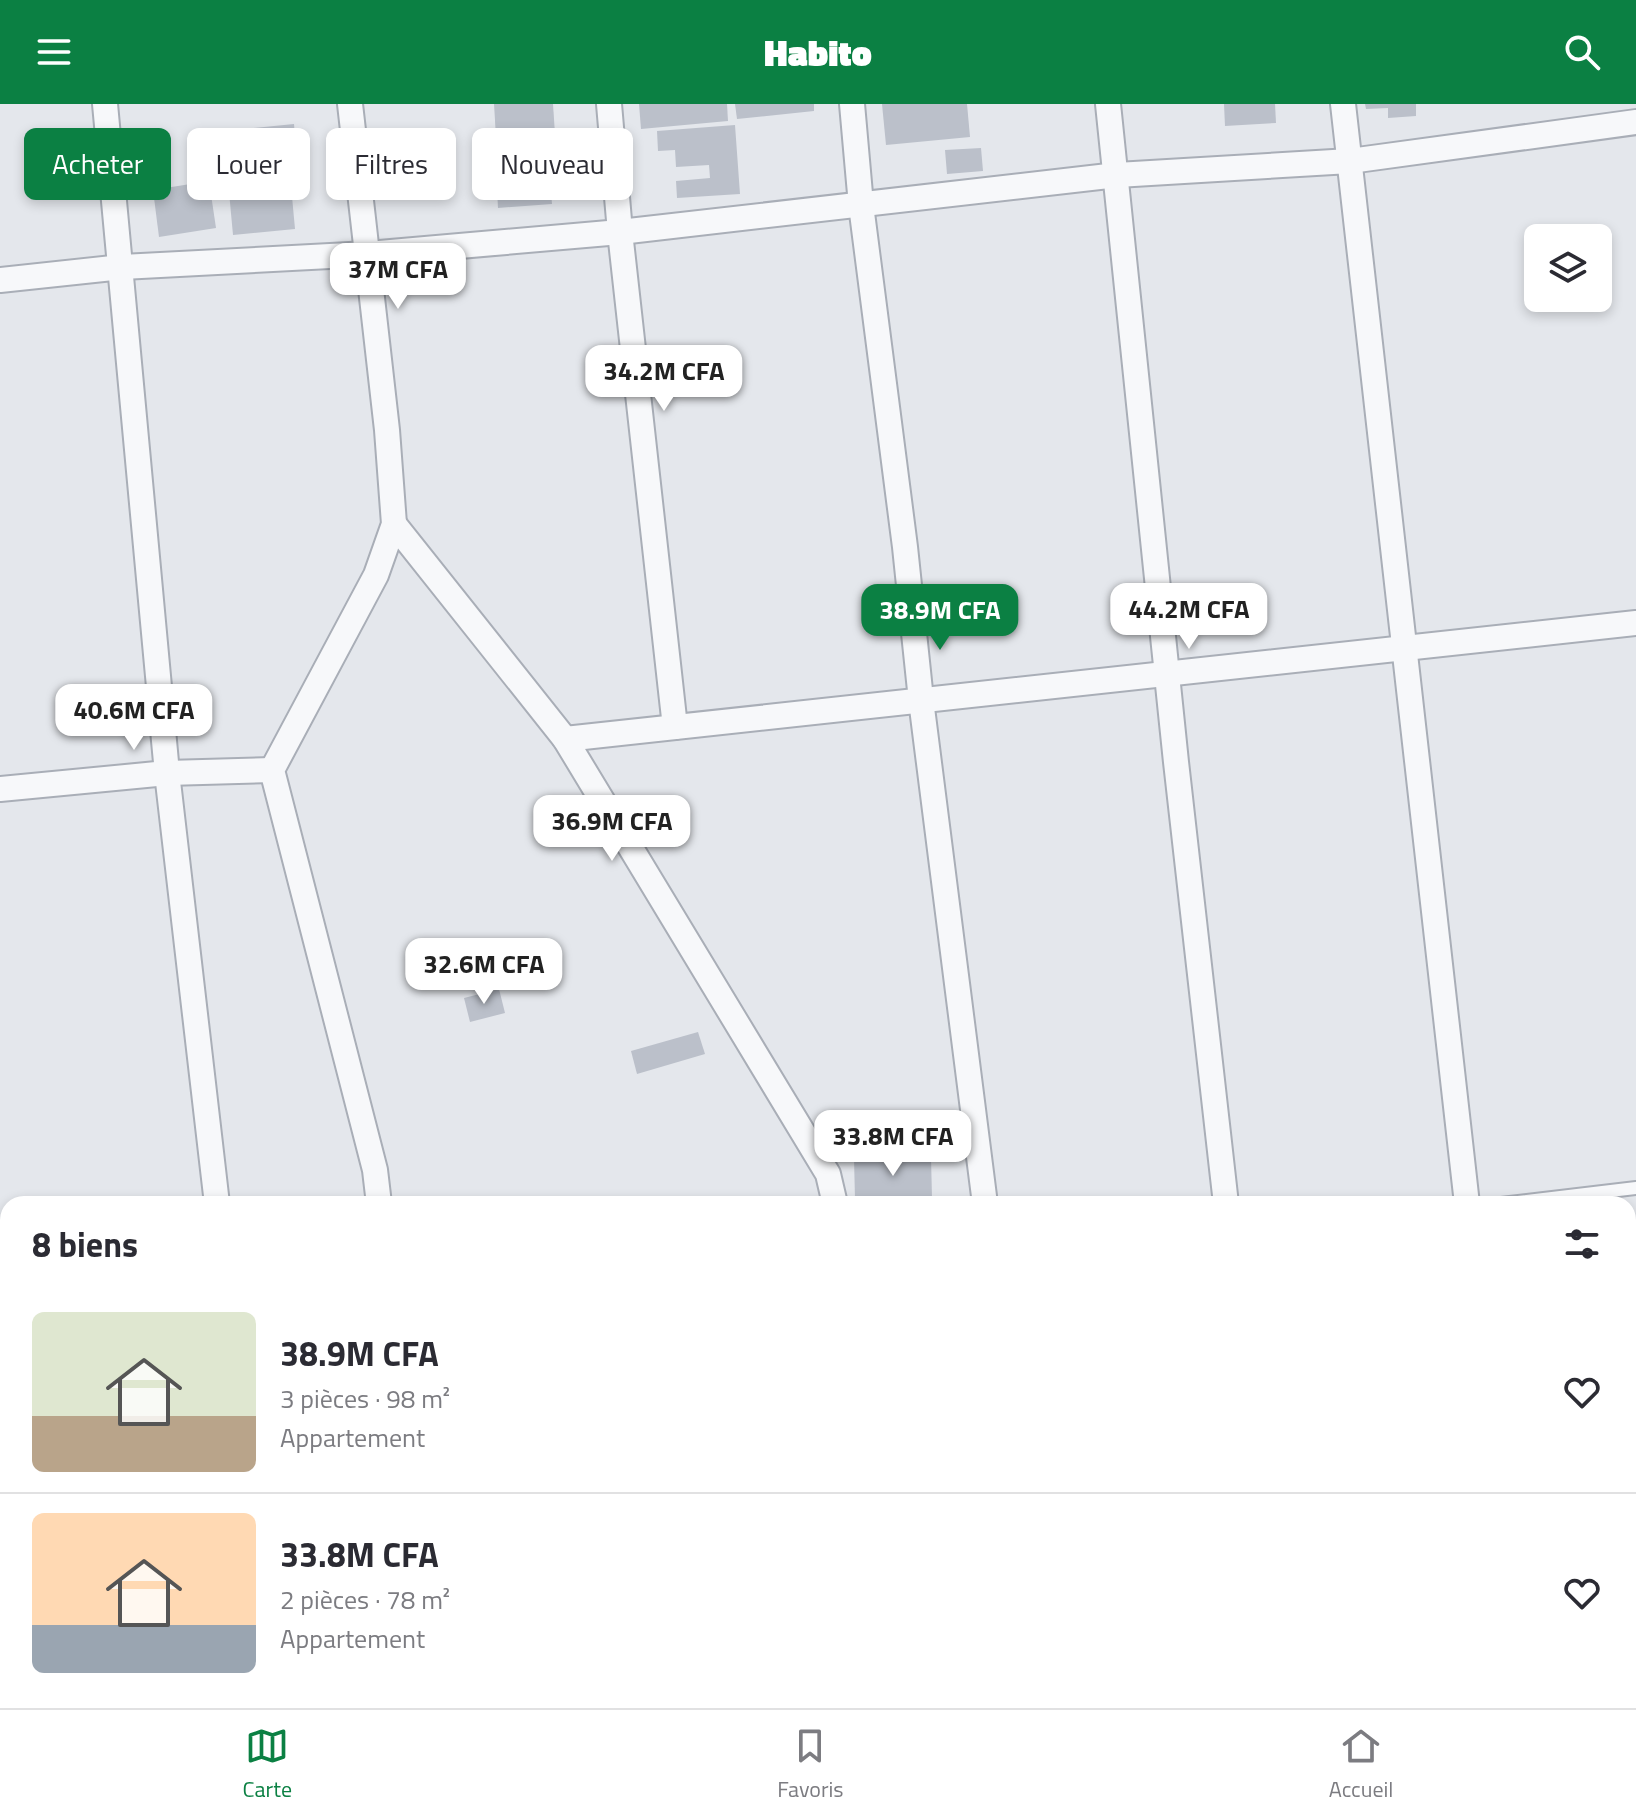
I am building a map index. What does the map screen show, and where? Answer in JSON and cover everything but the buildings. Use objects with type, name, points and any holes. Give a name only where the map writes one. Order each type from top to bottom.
[{"type":"street","points":[[105,104],[167,773],[216,1196]]},
{"type":"street","points":[[350,104],[394,524],[376,575],[272,770],[375,1170],[378,1196]]},
{"type":"street","points":[[609,104],[620,232],[675,727]]},
{"type":"street","points":[[852,104],[861,205],[984,1196]]},
{"type":"street","points":[[1108,104],[1225,1196]]},
{"type":"street","points":[[1343,104],[1466,1196]]},
{"type":"street","points":[[0,280],[122,267],[368,254],[620,232],[1117,175],[1350,161],[1636,121],[1634,104]]},
{"type":"street","points":[[394,524],[565,739],[828,1174],[833,1196]]},
{"type":"street","points":[[565,739],[1636,623]]},
{"type":"street","points":[[0,789],[167,773],[272,770]]},
{"type":"lane","points":[[1568,1196],[1636,1188]]}]
